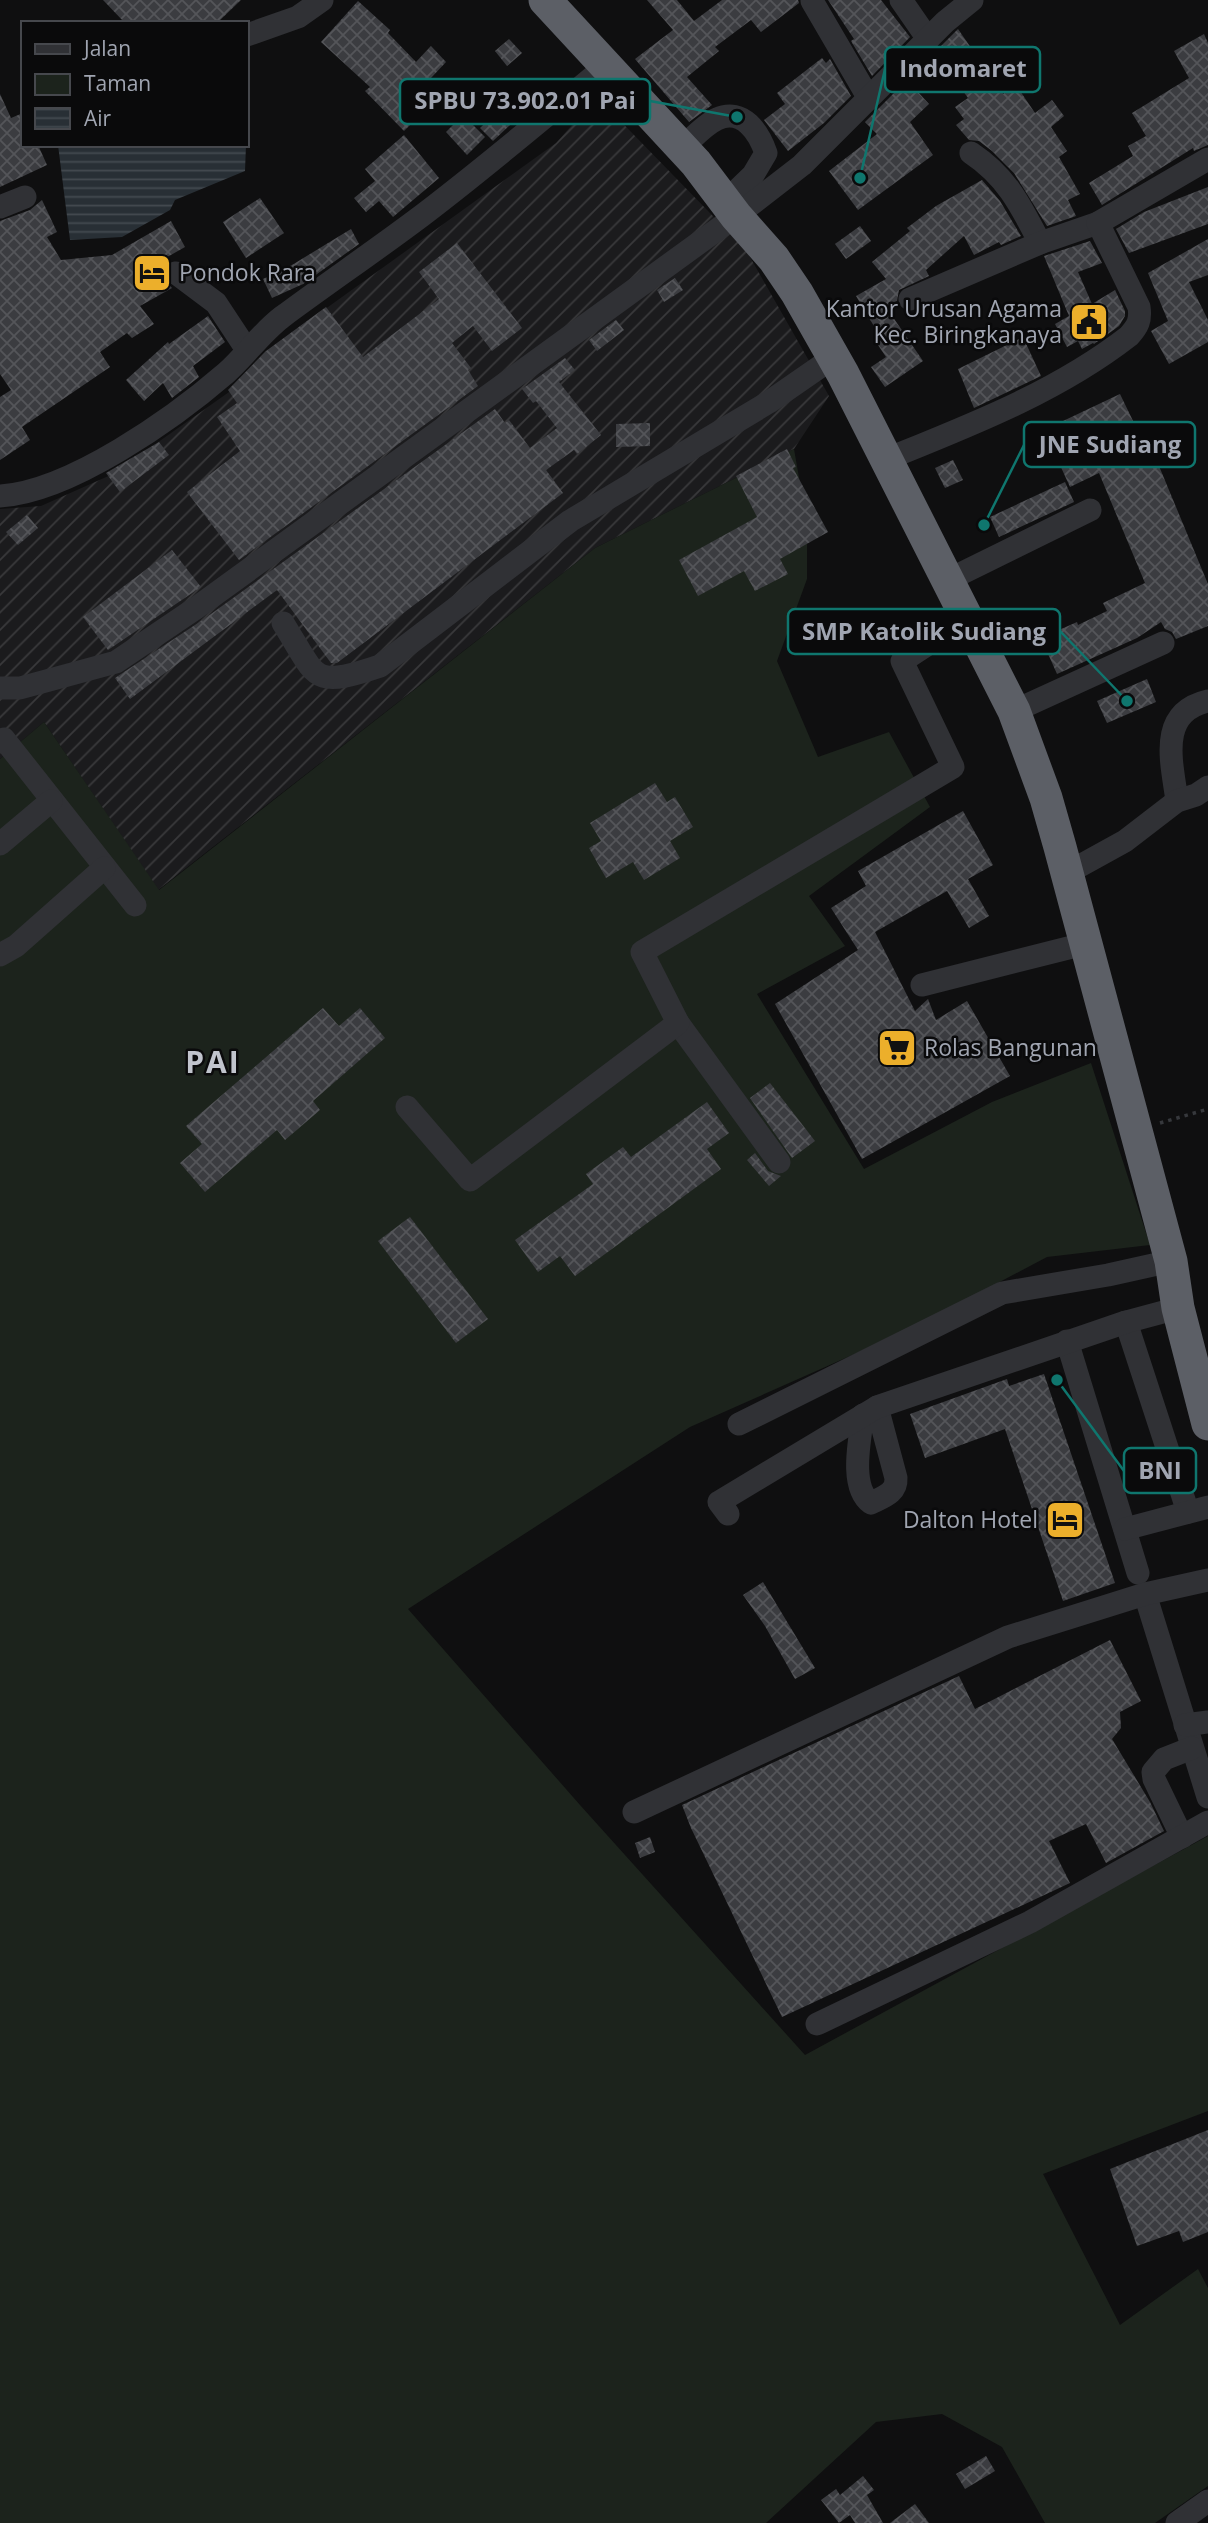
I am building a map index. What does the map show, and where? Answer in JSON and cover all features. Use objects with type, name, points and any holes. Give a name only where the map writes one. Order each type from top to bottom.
[{"type":"highway","points":[[545,0],[682,148],[774,259],[834,357],[1014,711],[1046,798],[1171,1261],[1178,1308],[1203,1380],[1208,1424]]},
{"type":"street","points":[[901,0],[928,39]]},
{"type":"street","points":[[0,688],[20,688],[117,662],[196,608],[730,209],[802,165],[868,97],[972,0]]},
{"type":"street","points":[[812,1],[868,97]]},
{"type":"street","points":[[248,34],[307,4]]},
{"type":"street","points":[[2,493],[52,484],[102,460],[182,409],[228,371],[281,318],[414,222],[606,65]]},
{"type":"street","points":[[682,148],[718,118],[732,116],[745,120],[760,136],[766,153],[730,209]]},
{"type":"street","points":[[971,153],[990,165],[1005,181],[1040,243]]},
{"type":"street","points":[[910,299],[1040,243],[1098,223],[1208,159]]},
{"type":"street","points":[[0,207],[25,197]]},
{"type":"street","points":[[887,459],[1017,404],[1054,385],[1129,336],[1138,326],[1141,317],[1139,307],[1098,223]]},
{"type":"street","points":[[176,273],[216,303],[247,350]]},
{"type":"street","points":[[283,623],[314,673],[324,679],[346,677],[380,666],[570,521],[769,402],[834,357]]},
{"type":"street","points":[[948,580],[1090,510]]},
{"type":"street","points":[[779,1162],[678,1023],[642,952],[953,767],[902,661],[968,618]]},
{"type":"street","points":[[1014,711],[1163,643]]},
{"type":"street","points":[[1177,801],[1170,746],[1177,718],[1190,706],[1208,701]]},
{"type":"street","points":[[4,739],[135,905]]},
{"type":"street","points":[[1066,873],[1125,841],[1177,801],[1196,795],[1208,787]]},
{"type":"street","points":[[0,844],[51,801]]},
{"type":"street","points":[[0,955],[16,946],[104,868]]},
{"type":"street","points":[[922,985],[1084,944]]},
{"type":"street","points":[[407,1107],[470,1180],[678,1023]]},
{"type":"street","points":[[739,1424],[1002,1293],[1171,1261]]},
{"type":"street","points":[[727,1514],[719,1502],[870,1411],[1067,1341],[1178,1308]]},
{"type":"street","points":[[1117,1325],[1198,1510],[1125,1529]]},
{"type":"street","points":[[1067,1341],[1208,1797]]},
{"type":"street","points":[[634,1812],[1008,1637],[1142,1583],[1201,1582]]},
{"type":"street","points":[[1185,1725],[1208,1722]]},
{"type":"street","points":[[1182,1836],[1153,1772],[1164,1759],[1192,1748]]},
{"type":"street","points":[[817,2024],[1030,1922],[1208,1822]]},
{"type":"street","points":[[1177,2523],[1208,2501]]},
{"type":"path","points":[[1136,1130],[1208,1109]]},
{"type":"shaded area","points":[[597,97],[746,250],[829,396],[794,449],[595,548],[158,890],[44,722],[0,759],[0,509],[41,506],[113,474],[276,359],[292,333],[556,143]]},
{"type":"green space","points":[[794,449],[807,523],[807,579],[777,661],[818,757],[889,732],[930,807],[809,896],[845,946],[757,994],[864,1169],[992,1102],[1091,1063],[1150,1245],[1047,1257],[911,1329],[690,1427],[408,1609],[805,2055],[1208,1836],[1208,2111],[1043,2174],[1120,2325],[1198,2269],[1208,2288],[1208,2486],[1155,2523],[1045,2523],[1002,2447],[942,2414],[876,2422],[766,2523],[0,2523],[0,759],[44,722],[159,890],[595,548]]},
{"type":"water","points":[[58,147],[246,147],[245,171],[175,200],[170,210],[122,237],[70,240]]},
{"type":"building","points":[[103,0],[241,0],[219,21],[123,21]]},
{"type":"building","points":[[647,0],[677,0],[694,21],[722,0],[798,0],[799,3],[761,32],[751,20],[715,47],[719,51],[687,77],[712,105],[689,122],[635,59],[673,30]]},
{"type":"building","points":[[828,0],[881,0],[910,37],[872,76],[851,41],[854,39]]},
{"type":"building","points":[[358,1],[390,30],[388,33],[416,62],[431,46],[446,62],[431,78],[444,91],[404,131],[365,91],[370,87],[321,42]]},
{"type":"building","points":[[958,29],[1003,94],[1016,85],[1035,113],[1052,100],[1064,116],[1051,127],[1067,151],[1059,157],[1080,194],[1068,200],[1076,216],[1047,226],[1014,173],[979,141],[969,140],[956,125],[964,119],[955,107],[968,98],[935,52]]},
{"type":"building","points":[[1204,34],[1208,43],[1208,145],[1194,151],[1193,148],[1102,205],[1089,183],[1133,156],[1128,146],[1146,136],[1132,113],[1189,78],[1174,51]]},
{"type":"building","points":[[509,39],[522,53],[507,66],[495,51]]},
{"type":"building","points":[[822,58],[826,63],[830,59],[851,96],[824,123],[788,151],[764,120],[785,104],[777,93]]},
{"type":"building","points":[[907,80],[929,104],[910,122],[933,155],[858,210],[829,171],[877,134],[865,122]]},
{"type":"building","points":[[528,82],[541,96],[493,141],[480,128]]},
{"type":"building","points":[[0,94],[11,118],[21,114],[21,147],[39,147],[47,165],[0,187]]},
{"type":"building","points":[[463,115],[485,137],[467,155],[446,132]]},
{"type":"building","points":[[404,135],[439,178],[393,217],[379,201],[366,212],[354,198],[375,181],[365,169]]},
{"type":"building","points":[[982,180],[1000,201],[1021,236],[1001,245],[999,242],[974,255],[964,236],[926,270],[929,276],[899,290],[897,301],[886,307],[923,361],[885,387],[871,367],[886,357],[876,342],[881,338],[856,296],[886,279],[872,262],[910,231],[907,228],[936,206]]},
{"type":"building","points":[[1208,187],[1208,224],[1129,253],[1116,229],[1144,212]]},
{"type":"building","points":[[260,198],[284,233],[246,258],[223,222]]},
{"type":"building","points":[[42,200],[57,232],[47,237],[61,260],[112,255],[171,221],[185,247],[162,260],[163,278],[172,288],[140,306],[154,324],[132,338],[127,333],[100,352],[110,367],[22,427],[30,440],[0,460],[0,397],[11,390],[0,374],[0,221],[30,210]]},
{"type":"building","points":[[860,226],[871,241],[846,259],[835,244]]},
{"type":"building","points":[[351,229],[359,244],[303,284],[272,298],[263,279],[292,265]]},
{"type":"building","points":[[1208,239],[1208,275],[1189,282],[1208,320],[1208,342],[1169,364],[1151,331],[1168,321],[1148,273]]},
{"type":"building","points":[[1090,241],[1102,263],[1078,272],[1092,304],[1115,290],[1125,316],[1119,326],[1094,344],[1082,349],[1078,341],[1067,347],[1055,324],[1069,316],[1044,256]]},
{"type":"building","points":[[457,243],[522,328],[492,351],[473,326],[452,343],[471,368],[468,370],[478,386],[239,560],[187,492],[240,451],[217,417],[237,403],[228,390],[266,351],[326,307],[363,357],[439,299],[419,272]]},
{"type":"building","points":[[675,278],[683,290],[664,302],[657,290]]},
{"type":"building","points":[[208,316],[225,342],[193,366],[199,377],[172,398],[163,383],[144,401],[126,380],[168,342],[169,344]]},
{"type":"building","points":[[616,320],[624,330],[597,351],[589,340]]},
{"type":"building","points":[[1023,337],[1041,376],[974,408],[958,369]]},
{"type":"building","points":[[565,358],[575,370],[559,382],[601,435],[577,454],[574,450],[546,470],[563,493],[337,663],[331,663],[277,590],[130,699],[115,678],[204,619],[495,409],[505,423],[509,420],[530,448],[557,428],[536,401],[533,403],[522,389]]},
{"type":"building","points":[[1120,394],[1150,456],[1154,454],[1208,584],[1208,626],[1176,639],[1161,622],[1137,638],[1057,674],[1041,638],[1107,611],[1103,603],[1145,583],[1099,473],[1070,487],[1044,430]]},
{"type":"building","points":[[650,423],[650,446],[616,447],[616,424]]},
{"type":"building","points":[[159,442],[169,455],[120,492],[106,473]]},
{"type":"building","points":[[787,449],[796,467],[793,468],[828,532],[780,559],[788,574],[755,591],[744,571],[698,596],[679,560],[757,517],[736,476]]},
{"type":"building","points":[[953,460],[963,480],[945,488],[935,468]]},
{"type":"building","points":[[1065,482],[1074,502],[999,537],[990,517]]},
{"type":"building","points":[[27,515],[38,528],[18,545],[6,532]]},
{"type":"building","points":[[172,550],[201,587],[108,650],[83,617]]},
{"type":"building","points":[[1147,679],[1156,702],[1107,723],[1097,701]]},
{"type":"building","points":[[655,783],[667,802],[675,797],[693,827],[670,841],[680,858],[644,880],[633,862],[606,878],[589,848],[601,841],[590,823]]},
{"type":"building","name":"Rolas Bangunan","points":[[963,811],[993,865],[968,879],[989,916],[969,928],[947,891],[875,932],[915,1011],[928,999],[936,1020],[967,1001],[1010,1076],[862,1159],[775,1004],[858,950],[831,908],[866,886],[858,871]]},
{"type":"building","points":[[323,1008],[339,1026],[360,1008],[385,1038],[313,1101],[320,1110],[285,1140],[277,1130],[205,1192],[180,1163],[202,1144],[186,1126]]},
{"type":"building","points":[[770,1083],[815,1141],[792,1158],[750,1098]]},
{"type":"building","points":[[707,1102],[729,1133],[707,1149],[721,1169],[575,1276],[560,1256],[538,1272],[515,1240],[593,1184],[586,1174],[623,1147],[631,1157]]},
{"type":"building","points":[[755,1153],[768,1171],[781,1176],[769,1186],[747,1160]]},
{"type":"building","points":[[410,1217],[488,1319],[456,1343],[378,1241]]},
{"type":"building","name":"Dalton Hotel","points":[[1044,1374],[1115,1583],[1063,1601],[1005,1429],[925,1458],[910,1414],[1007,1379],[1009,1386]]},
{"type":"building","points":[[763,1582],[815,1668],[795,1679],[765,1626],[743,1595]]},
{"type":"building","points":[[1110,1640],[1141,1701],[1120,1712],[1121,1728],[1112,1739],[1164,1831],[1106,1863],[1086,1824],[1049,1841],[1070,1883],[782,2017],[682,1805],[959,1676],[975,1709]]},
{"type":"building","points":[[650,1837],[655,1852],[640,1858],[635,1843]]},
{"type":"building","points":[[1208,2130],[1208,2232],[1183,2242],[1179,2231],[1137,2246],[1110,2169]]},
{"type":"building","points":[[986,2456],[995,2471],[965,2489],[956,2474]]},
{"type":"building","points":[[863,2476],[874,2490],[867,2495],[883,2523],[855,2523],[850,2515],[839,2523],[821,2500],[836,2489],[840,2495]]},
{"type":"building","points":[[915,2504],[929,2523],[890,2523]]},
{"type":"place","name":"SPBU 73.902.01 Pai","points":[[737,117]]},
{"type":"place","name":"Indomaret","points":[[860,178]]},
{"type":"place","name":"Pondok Rara","points":[[152,273]]},
{"type":"place","name":"Kantor Urusan Agama Kec. Biringkanaya","points":[[1089,322]]},
{"type":"place","name":"JNE Sudiang","points":[[984,525]]},
{"type":"place","name":"SMP Katolik Sudiang","points":[[1127,701]]},
{"type":"place","name":"Rolas Bangunan","points":[[897,1048]]},
{"type":"place","name":"BNI","points":[[1057,1380]]},
{"type":"place","name":"Dalton Hotel","points":[[1065,1520]]},
{"type":"district","name":"PAI","points":[[213,1063]]}]
